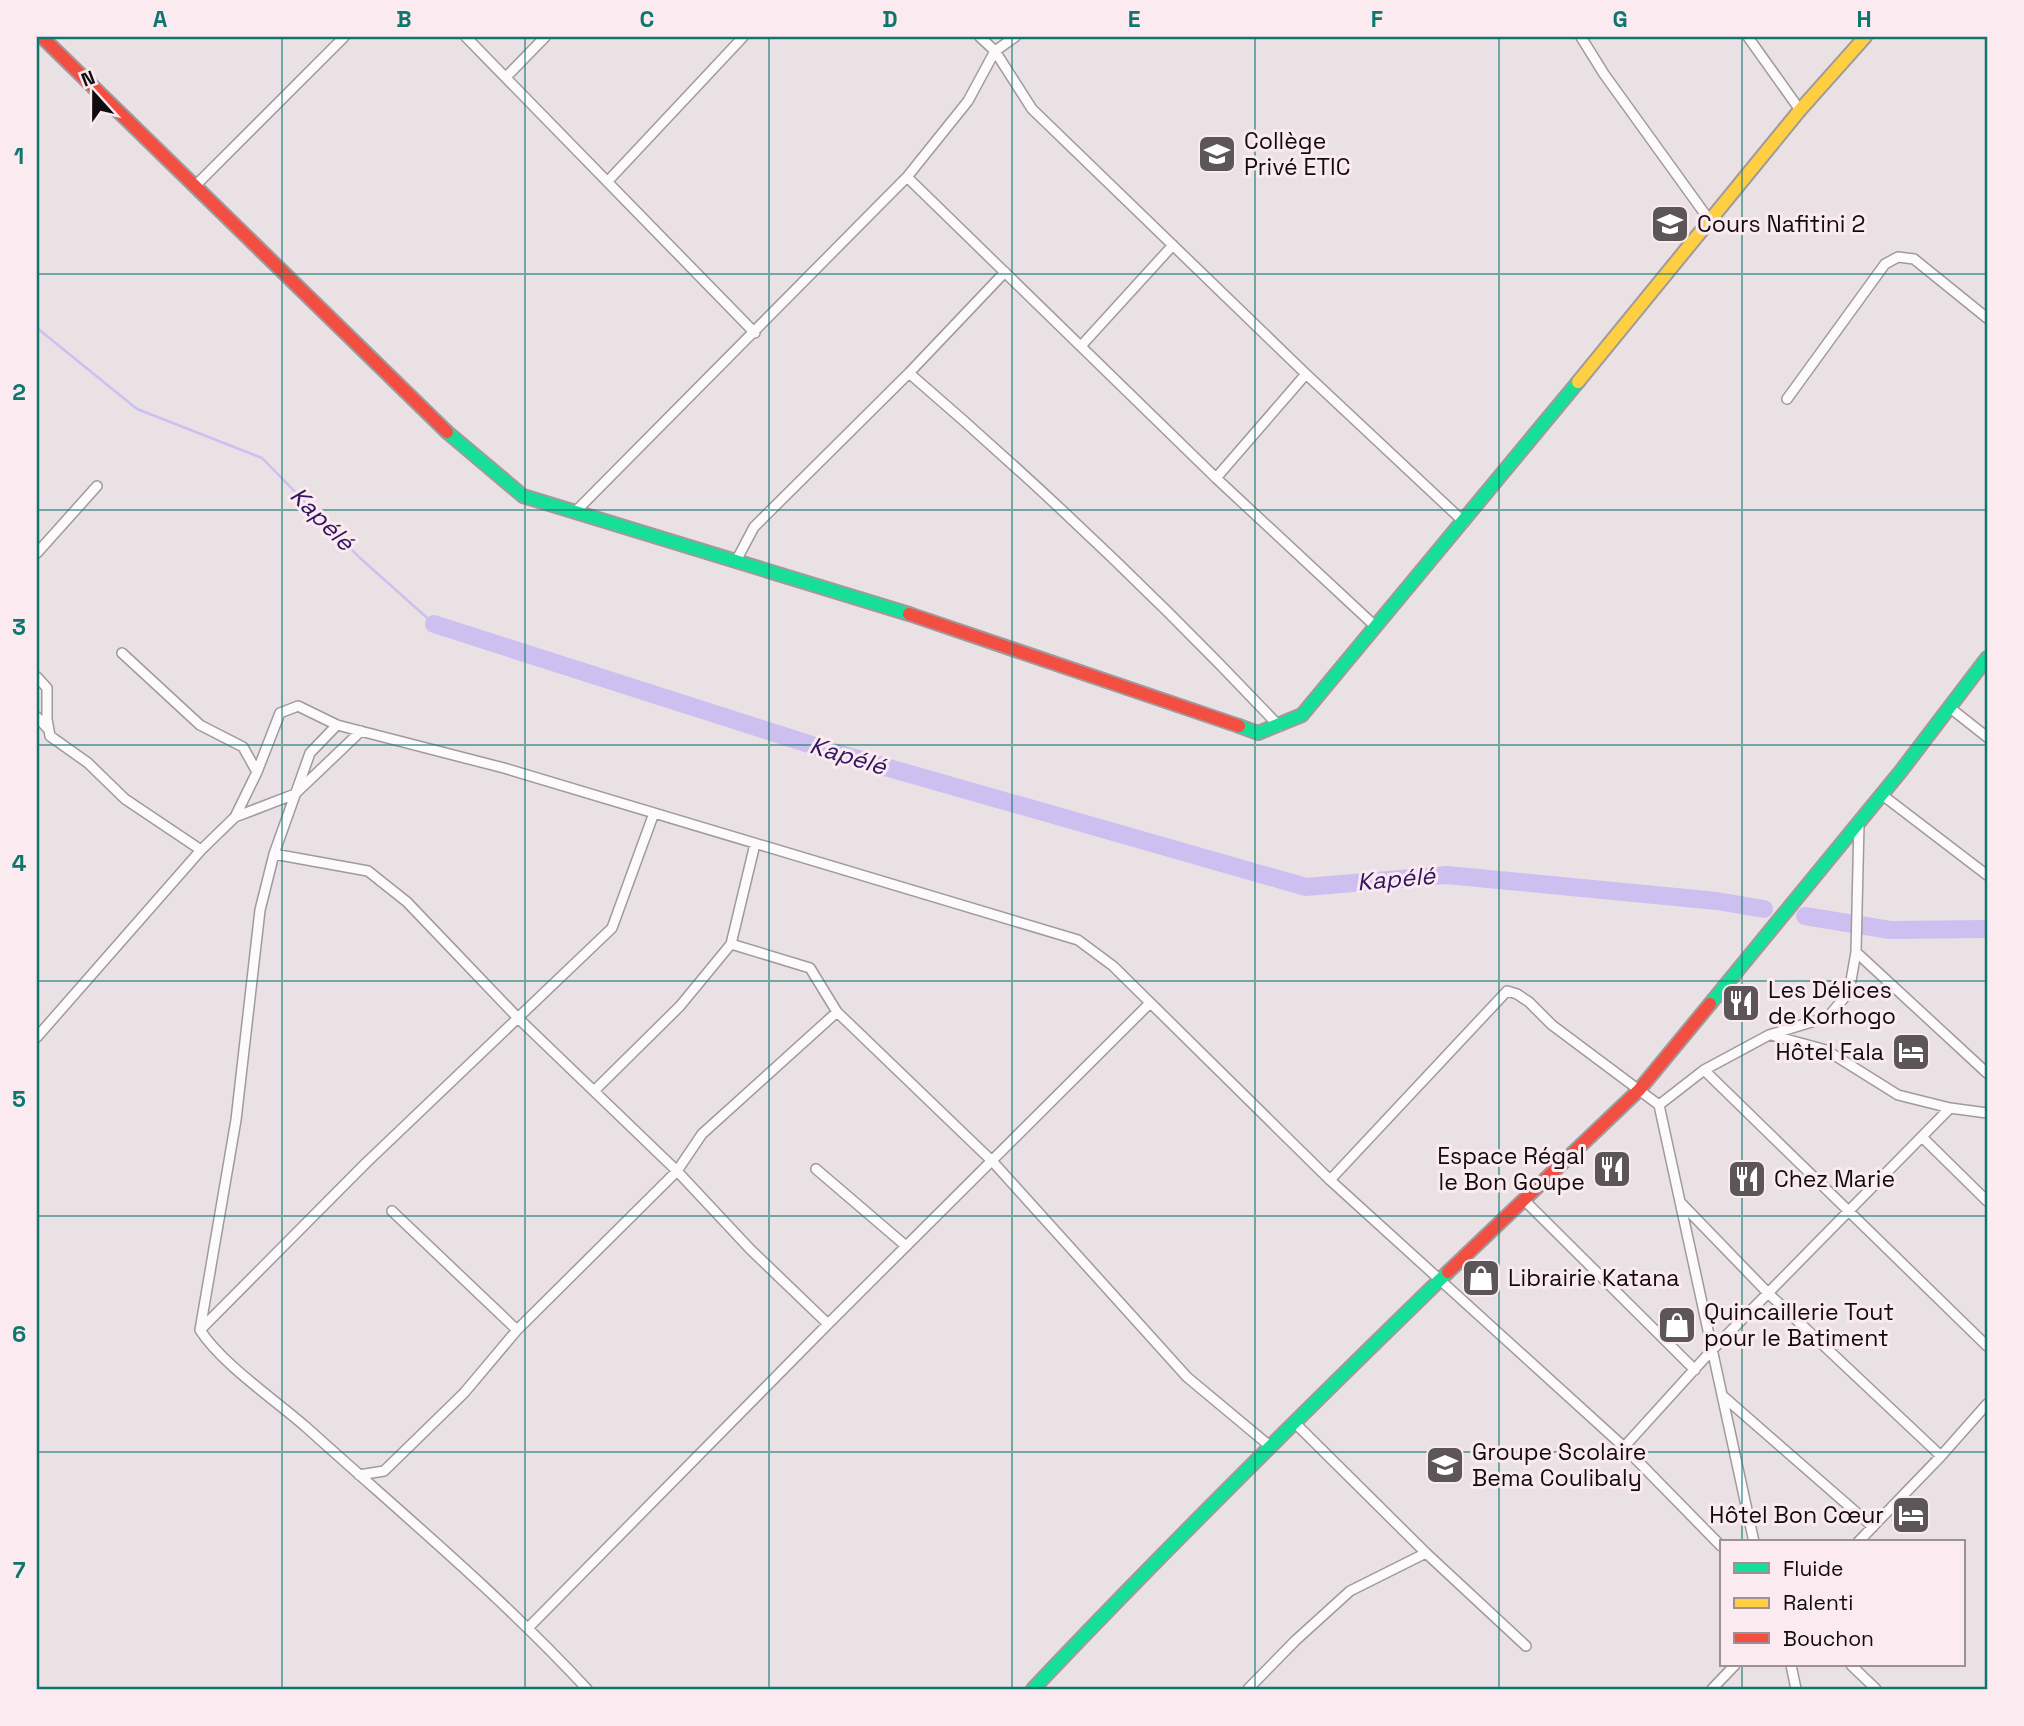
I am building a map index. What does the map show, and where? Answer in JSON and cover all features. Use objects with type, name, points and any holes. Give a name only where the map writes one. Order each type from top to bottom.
[{"type":"street","points":[[42,37],[444,430],[523,496],[942,624],[1258,733],[1302,715],[1464,522],[1800,110],[1865,37]]},
{"type":"street","points":[[195,186],[344,37]]},
{"type":"street","points":[[466,37],[755,332]]},
{"type":"street","points":[[506,78],[545,37]]},
{"type":"street","points":[[608,181],[743,37]]},
{"type":"street","points":[[980,37],[995,51],[1032,109],[1306,374],[1464,522]]},
{"type":"street","points":[[576,511],[907,177],[968,101],[995,51],[1015,37]]},
{"type":"street","points":[[1581,37],[1604,74],[1710,220]]},
{"type":"street","points":[[1748,37],[1800,110]]},
{"type":"street","points":[[907,177],[1216,478],[1375,626]]},
{"type":"street","points":[[1081,346],[1173,245]]},
{"type":"street","points":[[1787,399],[1885,264],[1898,257],[1914,259],[1987,318]]},
{"type":"street","points":[[736,561],[754,527],[909,373],[1005,272]]},
{"type":"street","points":[[909,373],[999,452],[1218,662],[1279,726]]},
{"type":"street","points":[[1216,478],[1306,374]]},
{"type":"street","points":[[37,553],[97,486]]},
{"type":"street","points":[[122,653],[200,726],[243,747],[257,772]]},
{"type":"street","points":[[1033,1689],[1116,1601],[1294,1422],[1639,1090],[1858,823],[1987,657]]},
{"type":"street","points":[[37,677],[47,688],[50,736],[88,764],[125,799],[201,850]]},
{"type":"street","points":[[37,1037],[201,850],[235,817],[281,713],[298,706],[337,725],[504,768],[1078,940],[1113,966],[1330,1180],[1624,1447],[1720,1545]]},
{"type":"street","points":[[1950,707],[1987,737]]},
{"type":"street","points":[[37,717],[50,731]]},
{"type":"street","points":[[337,725],[310,753],[274,854],[260,910],[236,1120],[200,1330],[209,1345],[529,1627],[587,1689]]},
{"type":"street","points":[[235,817],[295,794],[360,731]]},
{"type":"street","points":[[1881,794],[1987,875]]},
{"type":"street","points":[[200,1330],[366,1163],[612,928],[654,813]]},
{"type":"street","points":[[1659,1105],[1704,1070],[1769,1035],[1828,1017],[1849,992],[1856,952],[1858,823]]},
{"type":"street","points":[[595,1090],[680,1006],[731,944],[755,844]]},
{"type":"street","points":[[274,854],[368,871],[407,902],[518,1018],[595,1090],[677,1171],[750,1249],[828,1324]]},
{"type":"street","points":[[731,944],[810,968],[837,1012],[993,1162],[1187,1377],[1271,1447]]},
{"type":"street","points":[[1856,952],[1987,1073]]},
{"type":"street","points":[[1330,1180],[1507,991],[1529,1002],[1552,1026],[1659,1105],[1754,1540]]},
{"type":"street","points":[[529,1627],[1149,1004]]},
{"type":"street","points":[[359,1475],[384,1471],[464,1393],[517,1330],[677,1171],[702,1134],[837,1012]]},
{"type":"street","points":[[1769,1035],[1826,1049],[1898,1094],[1950,1108],[1987,1113]]},
{"type":"street","points":[[1704,1070],[1987,1346]]},
{"type":"street","points":[[1624,1447],[1712,1350],[1950,1108]]},
{"type":"street","points":[[1922,1137],[1987,1201]]},
{"type":"street","points":[[816,1169],[906,1246]]},
{"type":"street","points":[[1523,1199],[1695,1370]]},
{"type":"street","points":[[1679,1201],[1769,1294],[1941,1457]]},
{"type":"street","points":[[391,1211],[517,1330]]},
{"type":"street","points":[[1724,1396],[1872,1527]]},
{"type":"street","points":[[1860,1540],[1941,1457],[1987,1404]]},
{"type":"street","points":[[1294,1422],[1426,1553],[1526,1646]]},
{"type":"street","points":[[1248,1689],[1350,1591],[1426,1553]]},
{"type":"street","points":[[1712,1689],[1734,1666]]},
{"type":"street","points":[[1791,1666],[1796,1689]]},
{"type":"street","points":[[1851,1666],[1875,1689]]},
{"type":"waterway","name":"Kapélé","points":[[37,328],[137,409],[262,458],[360,558],[434,624]]},
{"type":"waterway","name":"Kapélé","points":[[434,624],[840,754],[1306,887],[1447,875],[1717,901],[1764,909]]},
{"type":"waterway","name":"Kapélé","points":[[1805,916],[1890,930],[1987,929]]},
{"type":"traffic: fast","points":[[1239,726],[1258,733],[1302,715],[1578,382]]},
{"type":"traffic: fast","points":[[447,432],[523,496],[909,614]]},
{"type":"traffic: fast","points":[[1710,1004],[1901,771],[1987,658]]},
{"type":"traffic: fast","points":[[1033,1689],[1238,1478],[1448,1272]]},
{"type":"traffic: slow","points":[[1578,382],[1800,110],[1865,37]]},
{"type":"traffic: jam","points":[[42,37],[447,432]]},
{"type":"traffic: jam","points":[[909,614],[1239,726]]},
{"type":"traffic: jam","points":[[1448,1272],[1639,1090],[1710,1004]]},
{"type":"place","name":"Collège Privé ETIC","points":[[1217,154]]},
{"type":"place","name":"Cours Nafitini 2","points":[[1670,224]]},
{"type":"place","name":"Les Délices de Korhogo","points":[[1741,1003]]},
{"type":"place","name":"Hôtel Fala","points":[[1911,1052]]},
{"type":"place","name":"Espace Régal le Bon Goupe","points":[[1612,1169]]},
{"type":"place","name":"Chez Marie","points":[[1747,1179]]},
{"type":"place","name":"Librairie Katana","points":[[1481,1278]]},
{"type":"place","name":"Quincaillerie Tout pour le Batiment","points":[[1677,1325]]},
{"type":"place","name":"Groupe Scolaire Bema Coulibaly","points":[[1445,1465]]},
{"type":"place","name":"Hôtel Bon Cœur","points":[[1911,1515]]}]
